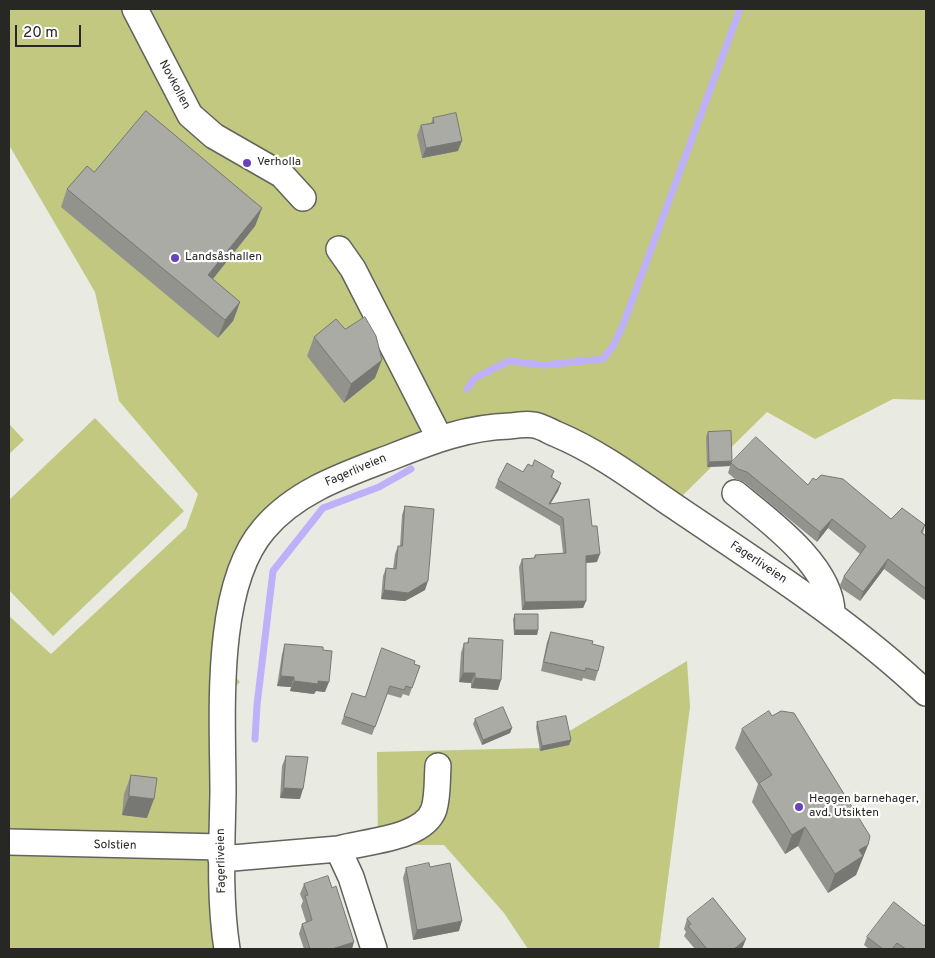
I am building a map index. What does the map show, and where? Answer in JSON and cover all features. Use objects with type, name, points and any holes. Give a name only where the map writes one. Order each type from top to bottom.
[{"type":"street","name":"Novkollen","points":[[134,9],[190,114],[214,136],[282,175],[303,198]]},
{"type":"street","points":[[339,249],[353,269],[440,439]]},
{"type":"street","name":"Fagerliveien","points":[[228,949],[224,926],[221,853],[224,660],[232,601],[242,565],[263,530],[293,502],[314,489],[366,466],[472,429],[534,425],[581,444],[832,614],[889,657],[926,693]]},
{"type":"street","points":[[735,493],[777,528],[806,558],[826,586],[832,600],[832,614]]},
{"type":"street","name":"Solstien","points":[[9,842],[221,853],[338,849],[372,840],[398,836],[426,822],[434,810],[438,766]]},
{"type":"street","points":[[338,849],[351,877],[374,949]]},
{"type":"green space","points":[[9,9],[926,9],[926,400],[893,399],[815,439],[767,412],[673,505],[530,420],[343,475],[260,534],[230,670],[240,682],[228,694],[229,949],[9,949],[9,616],[51,654],[186,528],[198,494],[119,401],[95,292],[9,145]]},
{"type":"green space","points":[[95,418],[184,511],[53,636],[9,590],[9,500]]},
{"type":"green space","points":[[9,424],[24,440],[9,454]]},
{"type":"green space","points":[[687,661],[690,707],[659,949],[528,949],[504,913],[444,845],[378,845],[377,752],[541,748]]},
{"type":"building","name":"Landsåshallen","points":[[146,111],[262,208],[208,275],[240,302],[225,320],[67,189],[87,166],[94,172]]},
{"type":"building","points":[[456,113],[462,141],[426,148],[421,125],[434,123],[433,118]]},
{"type":"building","points":[[365,317],[376,336],[382,360],[351,384],[314,337],[336,319],[345,329]]},
{"type":"building","points":[[731,431],[732,461],[709,462],[708,432]]},
{"type":"building","points":[[756,437],[808,485],[813,478],[816,480],[821,475],[843,479],[891,519],[902,508],[925,525],[921,532],[926,536],[926,589],[888,559],[863,592],[845,578],[844,576],[866,546],[832,519],[820,532],[747,472],[738,469],[731,463]]},
{"type":"building","points":[[535,460],[554,471],[551,477],[561,483],[549,504],[589,499],[592,526],[597,526],[600,554],[586,556],[586,601],[525,602],[522,559],[535,558],[535,555],[566,553],[563,518],[498,480],[507,463],[523,472],[528,464],[532,466]]},
{"type":"building","points":[[405,506],[434,509],[428,581],[408,593],[384,590],[386,568],[396,569],[398,546],[402,546]]},
{"type":"building","points":[[515,614],[538,614],[538,630],[515,630]]},
{"type":"building","points":[[551,632],[593,641],[592,644],[604,647],[598,671],[586,668],[585,671],[544,662]]},
{"type":"building","points":[[469,638],[503,640],[501,680],[475,678],[475,673],[463,673],[464,643],[468,643]]},
{"type":"building","points":[[285,644],[323,647],[323,650],[332,651],[329,682],[318,681],[318,684],[294,681],[294,677],[281,676]]},
{"type":"building","points":[[382,648],[415,661],[414,664],[420,666],[412,688],[406,686],[404,690],[390,686],[375,727],[344,716],[352,693],[365,697]]},
{"type":"building","points":[[503,707],[512,728],[483,740],[475,719]]},
{"type":"building","points":[[769,711],[772,716],[781,711],[794,713],[870,836],[868,845],[859,850],[863,856],[835,874],[805,827],[792,835],[759,783],[772,775],[742,729]]},
{"type":"building","points":[[566,716],[571,740],[542,746],[537,722]]},
{"type":"building","points":[[286,756],[308,757],[303,789],[284,788]]},
{"type":"building","points":[[131,775],[157,778],[154,799],[129,796]]},
{"type":"building","points":[[429,863],[430,867],[450,863],[462,921],[417,930],[406,868]]},
{"type":"building","points":[[328,876],[332,888],[336,886],[354,942],[332,949],[310,949],[302,924],[312,920],[305,896],[308,895],[304,884]]},
{"type":"building","points":[[713,898],[746,939],[734,949],[707,949],[688,926],[691,924],[687,919]]},
{"type":"building","points":[[894,902],[924,926],[926,923],[926,949],[906,949],[897,943],[892,949],[883,949],[867,937]]},
{"type":"waterway","points":[[467,389],[475,378],[509,361],[544,365],[603,359],[613,346],[623,325],[740,9]]},
{"type":"waterway","points":[[255,739],[257,705],[273,571],[323,508],[379,487],[411,469]]},
{"type":"place","name":"Verholla","points":[[247,163]]},
{"type":"place","name":"Landsåshallen","points":[[175,258]]},
{"type":"place","name":"Heggen barnehager, avd. Utsikten","points":[[799,807]]}]
